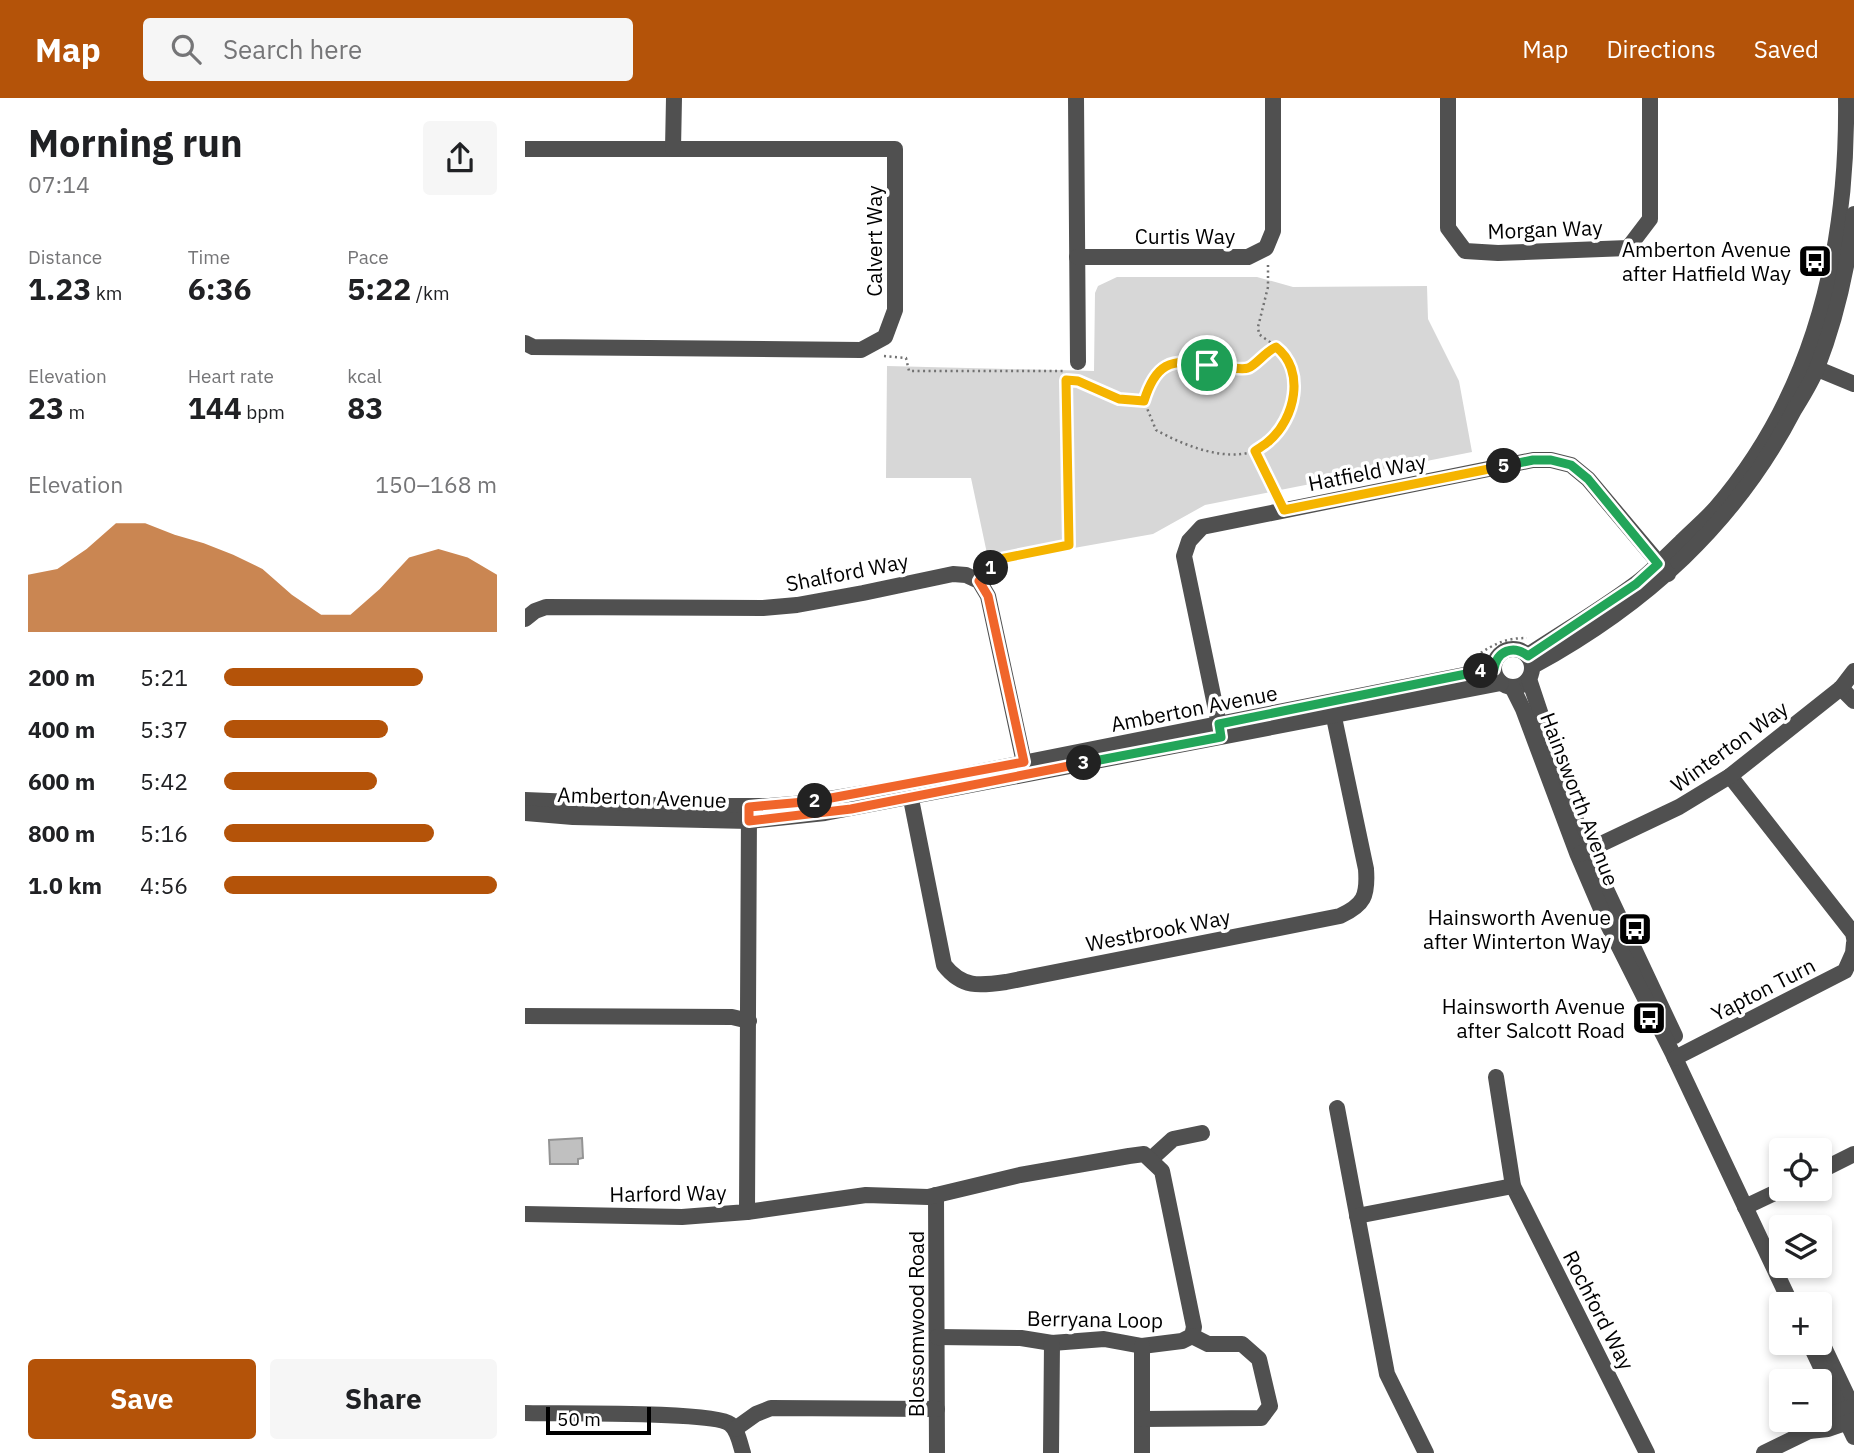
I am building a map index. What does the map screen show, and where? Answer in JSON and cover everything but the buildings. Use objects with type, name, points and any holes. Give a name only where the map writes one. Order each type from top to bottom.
[{"type":"street","points":[[673,149],[674,98]]},
{"type":"street","points":[[1072,367],[1077,257],[1076,98]]},
{"type":"street","name":"Curtis Way","points":[[1077,257],[1248,257],[1266,248],[1273,231],[1273,98]]},
{"type":"street","name":"Morgan Way","points":[[1448,98],[1448,228],[1465,251],[1498,253],[1628,248],[1650,219],[1650,98]]},
{"type":"street","points":[[1846,98],[1844,188],[1847,242]]},
{"type":"street","name":"Calvert Way","points":[[525,149],[895,149],[895,310],[885,337],[866,347]]},
{"type":"street","points":[[1530,667],[1518,650],[1506,651],[1497,658],[1502,680],[1519,687],[1530,667],[1565,649],[1641,597],[1663,569],[1731,510],[1761,468],[1837,306],[1854,214]]},
{"type":"street","points":[[525,343],[533,347],[861,350],[866,347]]},
{"type":"street","points":[[1810,366],[1854,384]]},
{"type":"street","name":"Hatfield Way","points":[[1220,730],[1184,556],[1189,541],[1202,527],[1533,460],[1551,460],[1571,465],[1588,479],[1663,569]]},
{"type":"street","name":"Shalford Way","points":[[525,619],[545,607],[763,608],[837,598],[953,574],[966,575],[979,581]]},
{"type":"street","points":[[979,581],[988,596],[1025,768]]},
{"type":"street","name":"Hainsworth Avenue","points":[[1530,667],[1583,853],[1607,923],[1679,1056],[1750,1205],[1786,1292]]},
{"type":"street","name":"Winterton Way","points":[[1583,853],[1679,807],[1730,776],[1840,688],[1854,671]]},
{"type":"street","name":"Amberton Avenue","points":[[525,813],[573,817],[749,814],[819,801],[910,792],[1220,730],[1502,680]]},
{"type":"street","name":"Hainsworth Avenue","points":[[1502,680],[1523,709],[1583,853]]},
{"type":"street","points":[[1840,688],[1854,701]]},
{"type":"street","name":"Westbrook Way","points":[[910,792],[944,965],[954,978],[970,984],[1006,982],[1340,916],[1356,909],[1364,897],[1366,869],[1332,709]]},
{"type":"street","name":"Yapton Turn","points":[[1679,1056],[1845,971],[1853,953],[1853,933],[1730,776]]},
{"type":"street","name":"Amberton Avenue","points":[[525,800],[673,806],[749,814]]},
{"type":"street","name":"Harford Way","points":[[525,1214],[682,1217],[747,1212],[749,814]]},
{"type":"street","points":[[525,1016],[732,1017],[749,1021]]},
{"type":"street","name":"Rochford Way","points":[[1496,1077],[1513,1186],[1647,1453]]},
{"type":"street","points":[[1337,1108],[1387,1374],[1426,1453]]},
{"type":"street","points":[[747,1212],[866,1195],[928,1197],[1020,1175],[1129,1156],[1144,1154],[1151,1159],[1173,1139],[1202,1133]]},
{"type":"street","points":[[1832,1165],[1854,1154]]},
{"type":"street","name":"Berryana Loop","points":[[937,1337],[1021,1338],[1052,1343],[1104,1339],[1142,1346],[1182,1341],[1192,1336],[1194,1327],[1162,1171],[1151,1159]]},
{"type":"street","points":[[1357,1216],[1513,1186]]},
{"type":"street","name":"Blossomwood Road","points":[[936,1195],[937,1453]]},
{"type":"street","points":[[1750,1205],[1769,1196]]},
{"type":"street","name":"Hainsworth Avenue","points":[[1750,1205],[1769,1238]]},
{"type":"street","points":[[1142,1419],[1261,1418],[1270,1406],[1259,1359],[1242,1344],[1208,1344],[1192,1336]]},
{"type":"street","points":[[1051,1453],[1052,1343]]},
{"type":"street","points":[[1142,1346],[1142,1453]]},
{"type":"street","points":[[1816,1355],[1850,1418]]},
{"type":"street","points":[[1826,1355],[1850,1418]]},
{"type":"street","points":[[735,1429],[756,1414],[771,1408],[937,1409]]},
{"type":"street","points":[[525,1413],[697,1416],[728,1422],[735,1429],[743,1453]]},
{"type":"street","points":[[1764,1453],[1809,1431],[1823,1417],[1850,1418]]},
{"type":"path","points":[[1262,250],[1268,263],[1268,288],[1258,327],[1259,334],[1285,353],[1295,376],[1294,397],[1286,417],[1270,441],[1255,451],[1224,454],[1156,430],[1144,401],[1149,384],[1157,372],[1171,363],[1182,361],[1224,365],[1238,370],[1248,368],[1265,352],[1276,347]]},
{"type":"path","points":[[866,347],[873,354],[906,358],[909,371],[1072,367],[1066,380],[1069,545],[990,561],[992,571],[985,573],[979,581]]},
{"type":"path","points":[[1066,380],[1078,381],[1119,399],[1144,401]]},
{"type":"path","points":[[1255,451],[1284,510]]},
{"type":"path","points":[[1474,658],[1494,643],[1506,638],[1524,639],[1537,635]]},
{"type":"shaded area","points":[[1117,277],[1257,277],[1293,287],[1427,286],[1428,319],[1459,381],[1472,452],[1205,505],[1153,534],[989,563],[971,478],[886,478],[887,366],[1094,371],[1095,293],[1098,286]]},
{"type":"place","name":"Amberton Avenue after Hatfield Way","points":[[1815,261]]},
{"type":"place","name":"Hainsworth Avenue after Winterton Way","points":[[1635,929]]},
{"type":"place","name":"Hainsworth Avenue after Salcott Road","points":[[1649,1018]]},
{"type":"route","points":[[1276,347],[1285,353],[1295,376],[1294,397],[1286,417],[1270,441],[1255,451],[1284,510],[1533,460],[1551,460],[1571,465],[1588,479],[1658,564],[1636,584],[1528,656],[1512,649],[1501,653],[1494,669],[1219,724],[1221,737],[851,809],[749,821],[749,807],[833,799],[1024,762],[988,596],[979,581],[985,573],[992,571],[990,561],[1069,545],[1066,380],[1078,381],[1119,399],[1144,401],[1149,384],[1157,372],[1171,363],[1182,361],[1207,365],[1224,365],[1238,370],[1255,364],[1265,352],[1276,347]]}]
